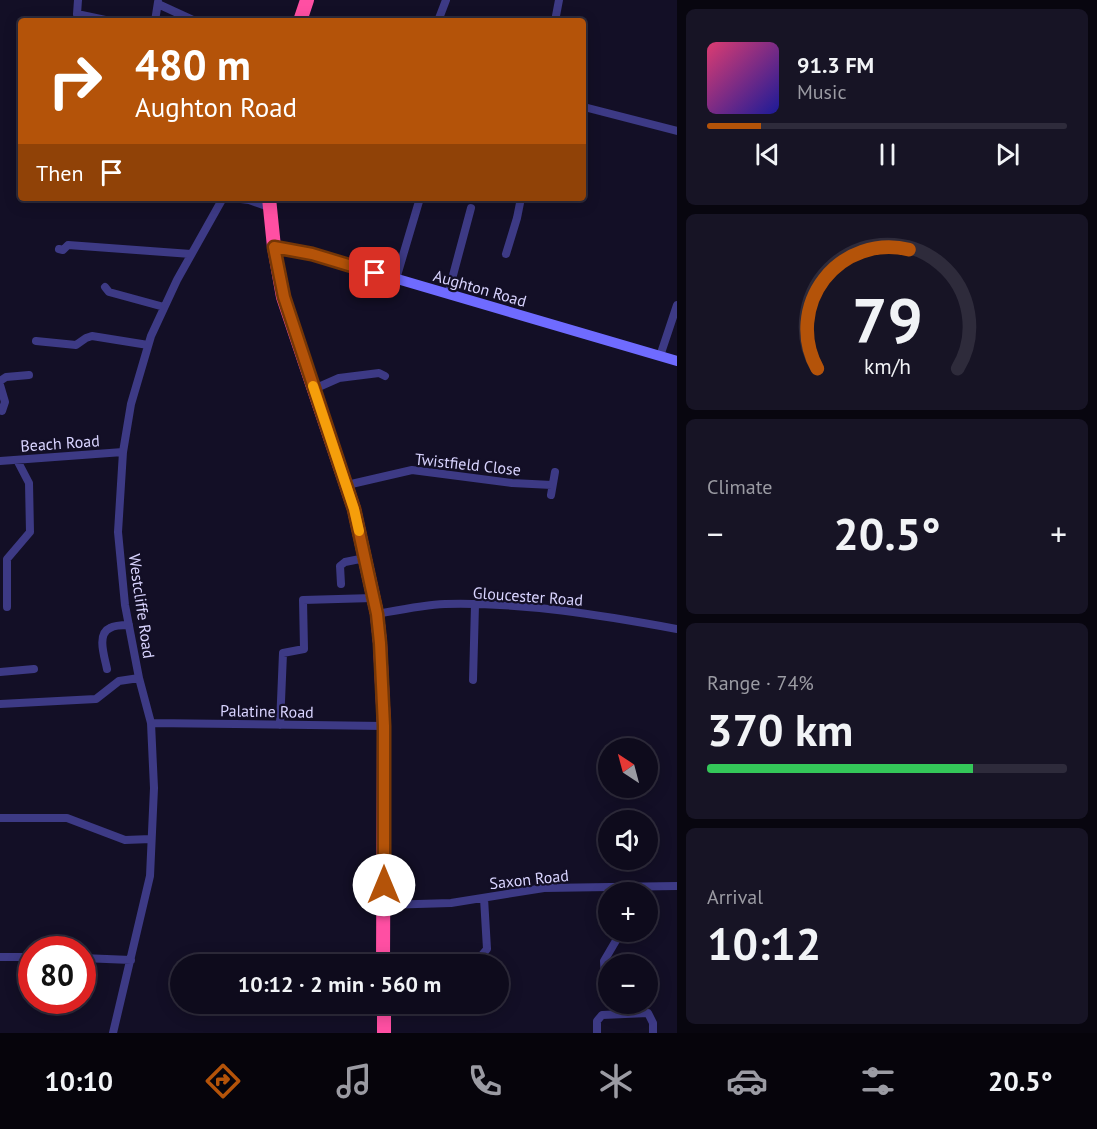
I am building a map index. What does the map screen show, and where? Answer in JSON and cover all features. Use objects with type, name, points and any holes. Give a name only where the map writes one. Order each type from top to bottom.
[{"type":"highway","points":[[301,18],[307,0]]},
{"type":"highway","points":[[269,202],[274,247],[284,297],[354,509],[377,614],[384,726],[383,954]]},
{"type":"highway","points":[[384,1014],[384,1033]]},
{"type":"main road","name":"Aughton Road","points":[[274,247],[312,254],[677,361]]},
{"type":"street","points":[[78,0],[77,14],[96,18]]},
{"type":"street","points":[[439,18],[446,0]]},
{"type":"street","points":[[556,18],[559,0]]},
{"type":"street","points":[[155,18],[158,2],[189,18]]},
{"type":"street","points":[[586,108],[677,131]]},
{"type":"street","name":"Westcliffe Road","points":[[113,1033],[150,876],[154,788],[151,723],[139,678],[125,605],[118,532],[123,452],[131,404],[151,336],[177,280],[222,201]]},
{"type":"street","points":[[396,279],[419,201]]},
{"type":"street","points":[[506,254],[520,201]]},
{"type":"street","points":[[448,294],[471,208]]},
{"type":"street","points":[[59,249],[63,250],[68,245],[191,254]]},
{"type":"street","points":[[105,287],[109,292],[164,307]]},
{"type":"street","points":[[660,356],[677,305]]},
{"type":"street","points":[[36,341],[76,345],[92,336],[148,345]]},
{"type":"street","points":[[314,389],[339,378],[379,373],[385,376]]},
{"type":"street","points":[[1,412],[5,402],[0,383],[6,377],[29,375]]},
{"type":"street","name":"Beach Road","points":[[0,461],[123,452]]},
{"type":"street","points":[[7,607],[8,559],[30,532],[29,483],[17,460]]},
{"type":"street","name":"Twistfield Close","points":[[346,485],[412,470],[512,483],[552,485]]},
{"type":"street","points":[[551,495],[555,472]]},
{"type":"street","points":[[341,584],[340,566],[345,562],[364,558]]},
{"type":"street","points":[[280,725],[283,653],[304,649],[303,600],[373,598]]},
{"type":"street","name":"Gloucester Road","points":[[377,614],[443,604],[528,606],[609,616],[677,629]]},
{"type":"street","points":[[473,680],[475,604]]},
{"type":"street","points":[[106,669],[102,638],[105,631],[111,627],[129,624]]},
{"type":"street","points":[[0,672],[34,669]]},
{"type":"street","points":[[0,704],[96,699],[119,681],[139,678]]},
{"type":"street","name":"Palatine Road","points":[[151,723],[384,726]]},
{"type":"street","points":[[0,818],[67,818],[125,840],[151,839]]},
{"type":"street","name":"Saxon Road","points":[[658,887],[677,886]]},
{"type":"street","name":"Saxon Road","points":[[384,904],[451,903],[544,888],[598,889]]},
{"type":"street","points":[[483,954],[488,949],[484,898]]},
{"type":"street","points":[[0,957],[18,957]]},
{"type":"street","points":[[96,959],[131,960]]},
{"type":"street","points":[[597,1033],[597,1021],[602,1015],[648,1013],[653,1023],[653,1033]]},
{"type":"slow traffic","points":[[313,386],[354,509],[359,531]]},
{"type":"route","points":[[375,273],[312,254],[274,247],[284,297],[354,509],[377,614],[384,726],[384,885]]}]
